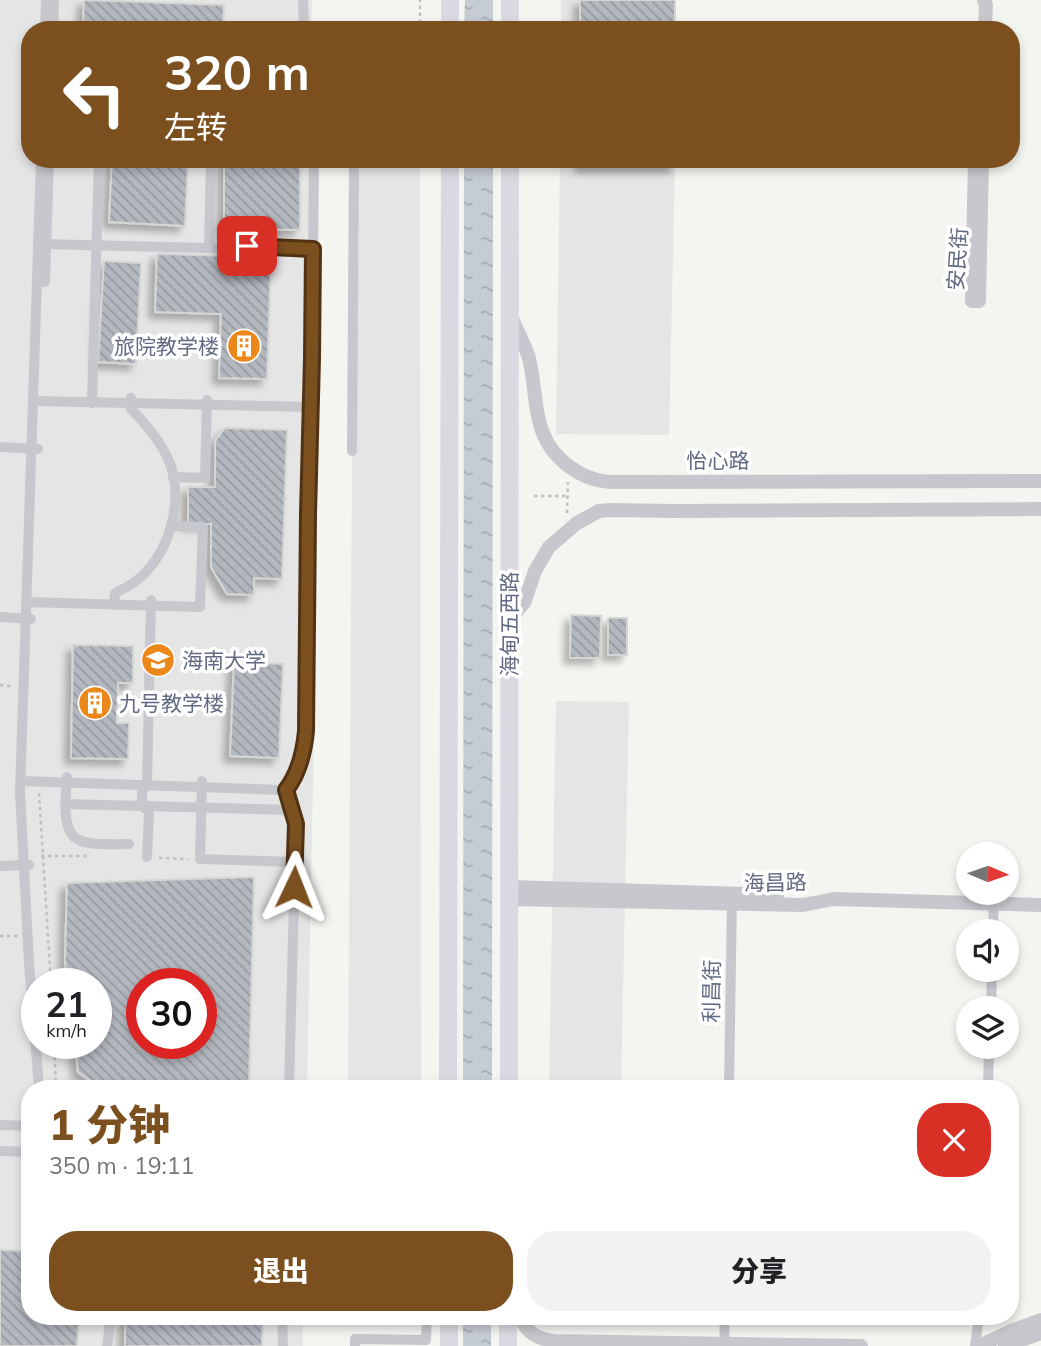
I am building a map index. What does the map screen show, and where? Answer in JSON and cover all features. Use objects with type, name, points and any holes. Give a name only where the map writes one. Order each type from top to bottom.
[{"type":"main road","points":[[450,0],[450,21]]},
{"type":"main road","points":[[510,0],[510,21]]},
{"type":"main road","points":[[448,1080],[450,168]]},
{"type":"main road","name":"海甸五西路","points":[[509,1080],[510,168]]},
{"type":"main road","points":[[449,1325],[449,1346]]},
{"type":"main road","points":[[508,1325],[508,1346]]},
{"type":"street","points":[[45,21],[46,0]]},
{"type":"street","points":[[53,21],[54,0]]},
{"type":"street","points":[[305,0],[305,21]]},
{"type":"street","points":[[976,0],[978,21]]},
{"type":"street","points":[[984,0],[985,21]]},
{"type":"street","points":[[41,168],[43,242]]},
{"type":"street","points":[[41,1080],[29,963],[26,779],[29,600],[48,168]]},
{"type":"street","points":[[93,168],[94,244]]},
{"type":"street","points":[[90,400],[98,168]]},
{"type":"street","points":[[207,246],[209,168]]},
{"type":"street","points":[[286,1080],[292,862],[291,824],[283,787],[298,754],[302,715],[303,510],[308,404],[311,168]]},
{"type":"street","points":[[352,451],[354,168]]},
{"type":"street","name":"安民街","points":[[975,168],[972,300],[979,301],[982,168]]},
{"type":"street","points":[[43,242],[310,251]]},
{"type":"street","name":"怡心路","points":[[509,311],[528,357],[536,410],[546,442],[563,462],[590,478],[610,482],[1041,481]]},
{"type":"street","points":[[37,399],[308,404]]},
{"type":"street","points":[[114,602],[115,593],[147,572],[165,544],[175,502],[170,465],[160,444],[131,409],[131,401]]},
{"type":"street","points":[[173,477],[205,478],[207,402]]},
{"type":"street","points":[[0,450],[35,451]]},
{"type":"street","points":[[510,619],[524,603],[535,571],[549,547],[577,523],[599,511],[1041,509]]},
{"type":"street","points":[[29,600],[154,603],[201,601],[202,527],[171,526]]},
{"type":"street","points":[[147,858],[149,812],[142,806],[142,792],[150,783],[154,603]]},
{"type":"street","points":[[0,617],[29,619]]},
{"type":"street","points":[[26,779],[283,787]]},
{"type":"street","points":[[66,780],[66,824],[76,839],[129,844]]},
{"type":"street","points":[[202,784],[200,859],[292,862]]},
{"type":"street","points":[[66,804],[289,810]]},
{"type":"street","points":[[0,866],[27,865]]},
{"type":"street","points":[[27,865],[35,968]]},
{"type":"street","name":"海昌路","points":[[509,893],[732,899],[835,893],[956,898]]},
{"type":"street","name":"海昌路","points":[[1019,898],[1041,897]]},
{"type":"street","name":"利昌街","points":[[729,1080],[732,899]]},
{"type":"street","name":"海昌路","points":[[1019,903],[1041,905]]},
{"type":"street","points":[[41,1059],[42,1080]]},
{"type":"street","points":[[988,1080],[989,1059]]},
{"type":"street","points":[[0,1125],[21,1126]]},
{"type":"street","points":[[0,1152],[21,1152]]},
{"type":"street","points":[[978,1325],[977,1346],[1041,1320]]},
{"type":"street","points":[[107,1346],[110,1325]]},
{"type":"street","points":[[114,1346],[116,1325]]},
{"type":"street","points":[[285,1325],[285,1346]]},
{"type":"street","points":[[355,1346],[355,1339],[426,1340],[427,1325]]},
{"type":"street","points":[[525,1325],[535,1336],[548,1340],[861,1346]]},
{"type":"street","points":[[724,1325],[724,1345]]},
{"type":"street","points":[[1005,1346],[1041,1333]]},
{"type":"path","points":[[420,0],[420,21]]},
{"type":"path","points":[[566,522],[569,471]]},
{"type":"path","points":[[534,496],[568,496]]},
{"type":"path","points":[[0,685],[13,686]]},
{"type":"path","points":[[26,779],[49,968]]},
{"type":"path","points":[[0,936],[21,937]]},
{"type":"path","points":[[54,1059],[55,1080]]},
{"type":"shaded area","name":"海南大学","points":[[0,0],[312,0],[311,21],[21,21],[21,168],[318,168],[317,571],[307,1080],[21,1080],[21,1325],[303,1325],[303,1346],[0,1346]]},
{"type":"shaded area","points":[[561,0],[675,0],[675,21],[561,21]]},
{"type":"shaded area","points":[[354,168],[420,168],[421,1080],[348,1080]]},
{"type":"shaded area","points":[[560,168],[675,168],[669,435],[556,434]]},
{"type":"shaded area","points":[[556,701],[629,702],[621,1080],[549,1080]]},
{"type":"water","points":[[465,0],[493,0],[493,21],[464,21]]},
{"type":"water","points":[[464,168],[493,168],[492,1080],[463,1080]]},
{"type":"water","points":[[463,1325],[491,1325],[491,1346],[463,1346]]},
{"type":"building","points":[[84,0],[224,5],[223,21],[83,21]]},
{"type":"building","points":[[580,0],[675,0],[675,21],[580,21]]},
{"type":"building","points":[[112,168],[188,168],[185,226],[109,222]]},
{"type":"building","points":[[224,168],[300,168],[300,230],[224,229]]},
{"type":"building","name":"旅院教学楼","points":[[157,254],[271,257],[267,379],[219,378],[221,314],[155,312]]},
{"type":"building","name":"旅院教学楼","points":[[104,261],[141,263],[136,364],[98,362]]},
{"type":"building","points":[[225,428],[287,430],[282,579],[254,578],[254,595],[227,594],[211,567],[211,524],[188,524],[188,487],[215,487],[215,441]]},
{"type":"building","points":[[571,615],[601,616],[600,658],[570,658]]},
{"type":"building","points":[[608,618],[627,618],[627,655],[608,655]]},
{"type":"building","name":"九号教学楼","points":[[73,645],[133,646],[133,683],[118,683],[117,723],[129,723],[128,759],[71,758]]},
{"type":"building","points":[[234,662],[283,664],[279,758],[230,756]]},
{"type":"building","points":[[254,877],[249,1080],[90,1080],[78,1072],[77,1059],[112,1059],[112,968],[66,968],[67,883]]},
{"type":"building","points":[[0,1250],[21,1251],[21,1325],[78,1325],[77,1346],[0,1346]]},
{"type":"building","points":[[125,1325],[263,1325],[262,1346],[125,1346]]},
{"type":"place","name":"旅院教学楼","points":[[244,346]]},
{"type":"place","name":"海南大学","points":[[158,660]]},
{"type":"place","name":"九号教学楼","points":[[95,703]]},
{"type":"route","points":[[247,246],[313,249],[306,731],[300,763],[286,790],[296,824],[294,887]]}]
